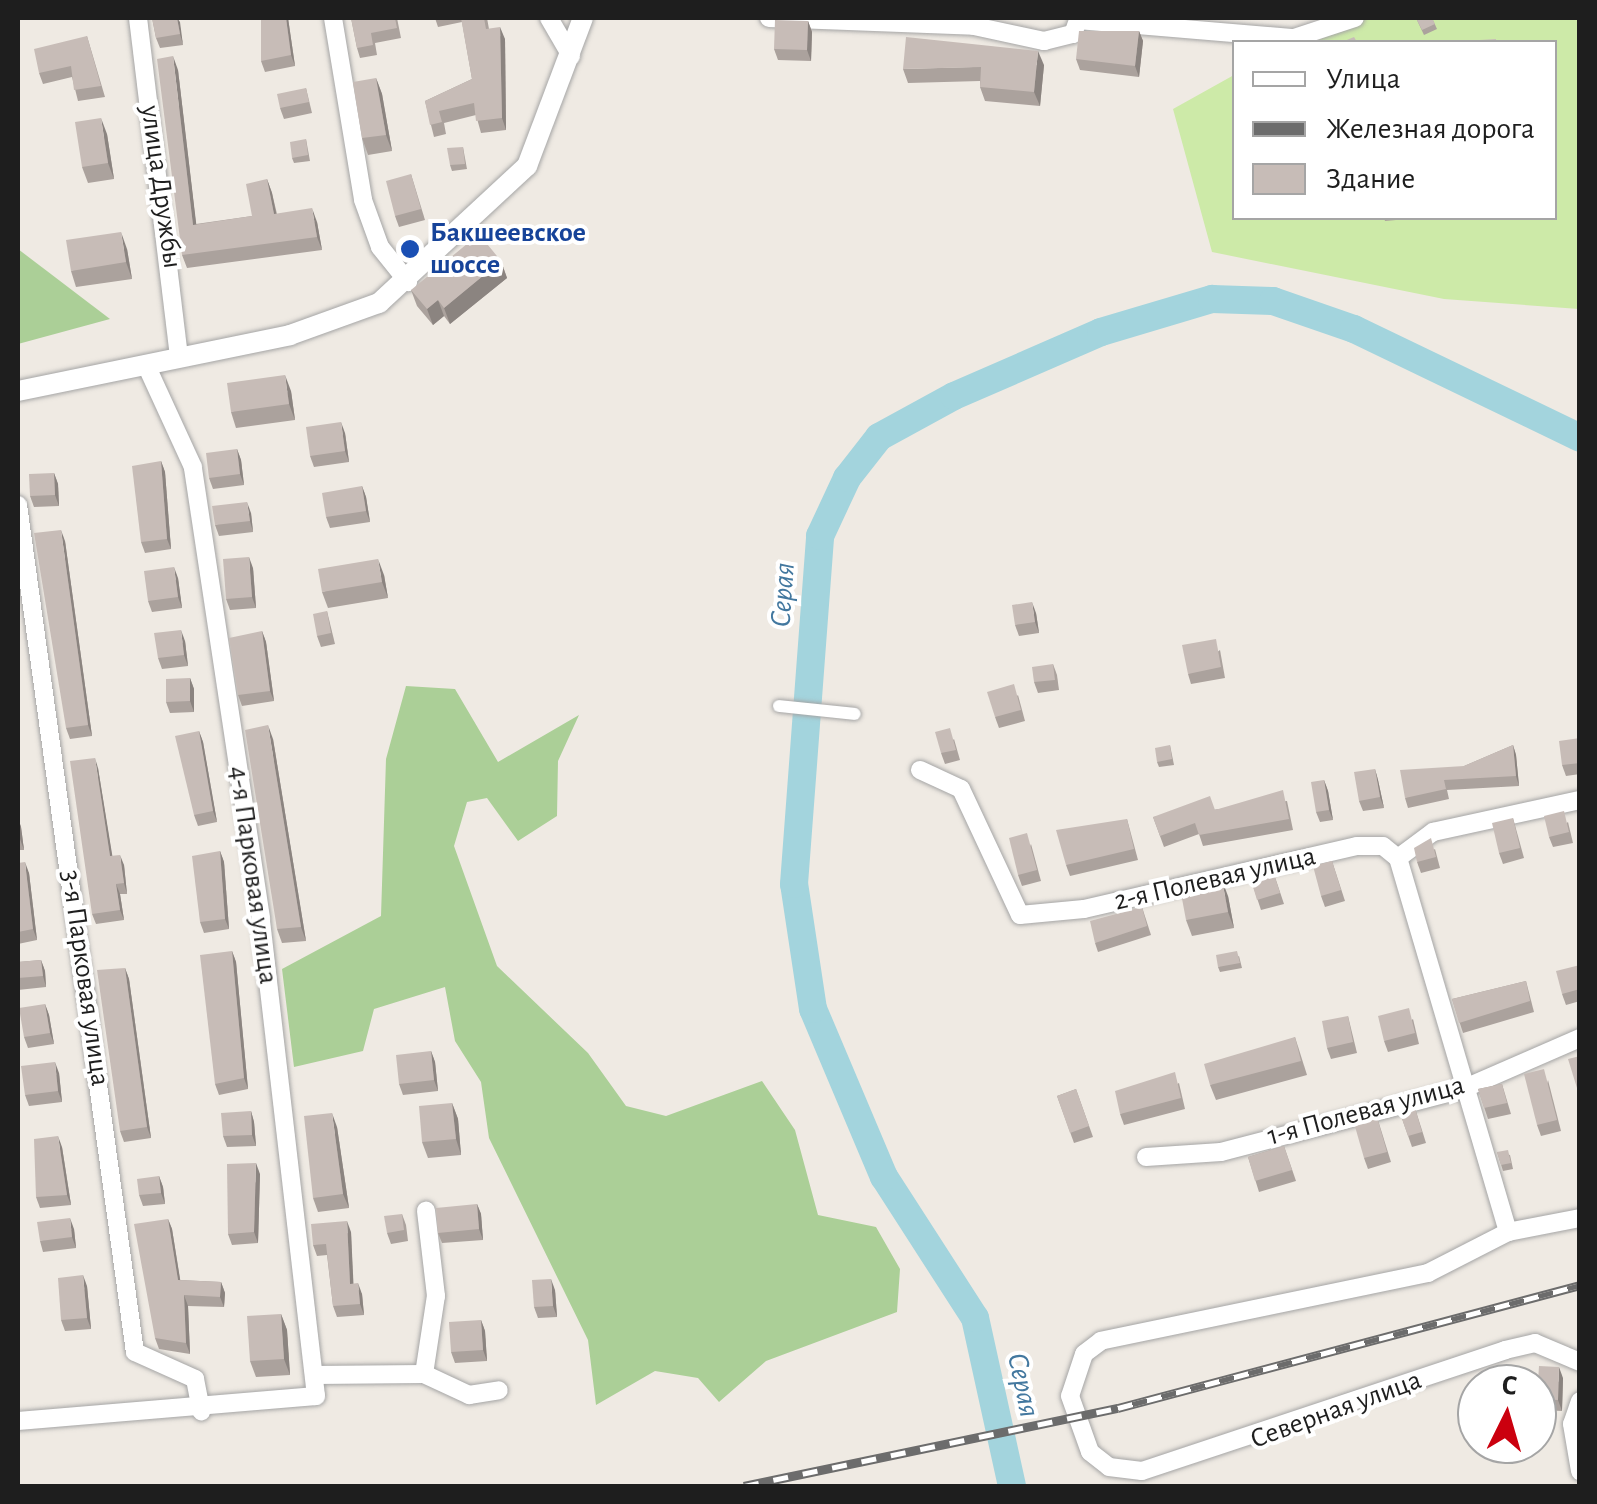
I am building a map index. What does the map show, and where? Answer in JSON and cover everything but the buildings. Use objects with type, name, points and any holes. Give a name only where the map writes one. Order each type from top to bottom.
[{"type":"street","name":"улица Дружбы","points":[[138,18],[179,358]]},
{"type":"street","points":[[333,18],[363,200],[380,247],[408,282]]},
{"type":"street","points":[[549,18],[571,56]]},
{"type":"street","points":[[18,391],[346,319],[408,282],[527,166],[583,18]]},
{"type":"street","points":[[769,18],[974,26],[1044,41],[1073,34],[1078,19],[1294,38],[1356,18]]},
{"type":"street","name":"4-я Парковая улица","points":[[146,364],[193,466],[264,937],[316,1396],[201,1411]]},
{"type":"street","name":"3-я Парковая улица","points":[[18,506],[135,1352],[195,1379],[201,1411]]},
{"type":"street","points":[[779,706],[855,714]]},
{"type":"street","name":"2-я Полевая улица","points":[[920,770],[961,789],[1020,915],[1084,909],[1357,846],[1383,846],[1398,858]]},
{"type":"street","points":[[1580,800],[1433,832],[1398,858],[1508,1232],[1580,1218]]},
{"type":"street","name":"1-я Полевая улица","points":[[1146,1157],[1221,1152],[1463,1089],[1580,1038]]},
{"type":"street","points":[[424,1374],[436,1296],[426,1211]]},
{"type":"street","name":"Северная улица","points":[[1508,1232],[1428,1273],[1101,1341],[1084,1354],[1070,1396],[1090,1452],[1109,1467],[1142,1471],[1504,1350],[1535,1343],[1580,1362]]},
{"type":"street","points":[[314,1375],[424,1374],[469,1395],[499,1390]]},
{"type":"street","points":[[1580,1401],[1572,1424],[1580,1472]]},
{"type":"street","points":[[18,1421],[201,1411]]},
{"type":"green space","points":[[1366,18],[1579,18],[1579,309],[1444,299],[1212,252],[1173,109],[1232,76],[1232,220],[1557,220],[1557,40],[1318,40]]},
{"type":"green space","points":[[18,249],[110,319],[18,344]]},
{"type":"green space","points":[[406,686],[455,689],[498,762],[579,715],[558,761],[557,816],[518,841],[487,798],[467,802],[454,846],[497,966],[588,1053],[626,1106],[666,1116],[762,1081],[795,1130],[818,1215],[876,1227],[900,1269],[897,1312],[766,1361],[719,1402],[698,1378],[655,1371],[596,1405],[588,1340],[489,1138],[481,1082],[455,1041],[445,987],[374,1009],[363,1051],[294,1067],[282,969],[381,916],[386,759]]},
{"type":"waterway","name":"Серая","points":[[1012,1486],[975,1318],[884,1177],[813,1009],[794,884],[820,536],[847,478],[879,437],[954,396],[1101,332],[1212,299],[1273,301],[1354,329],[1580,438]]},
{"type":"railway","points":[[744,1486],[1118,1408],[1580,1285]]},
{"type":"place","name":"Бакшеевское шоссе","points":[[410,249]]}]
